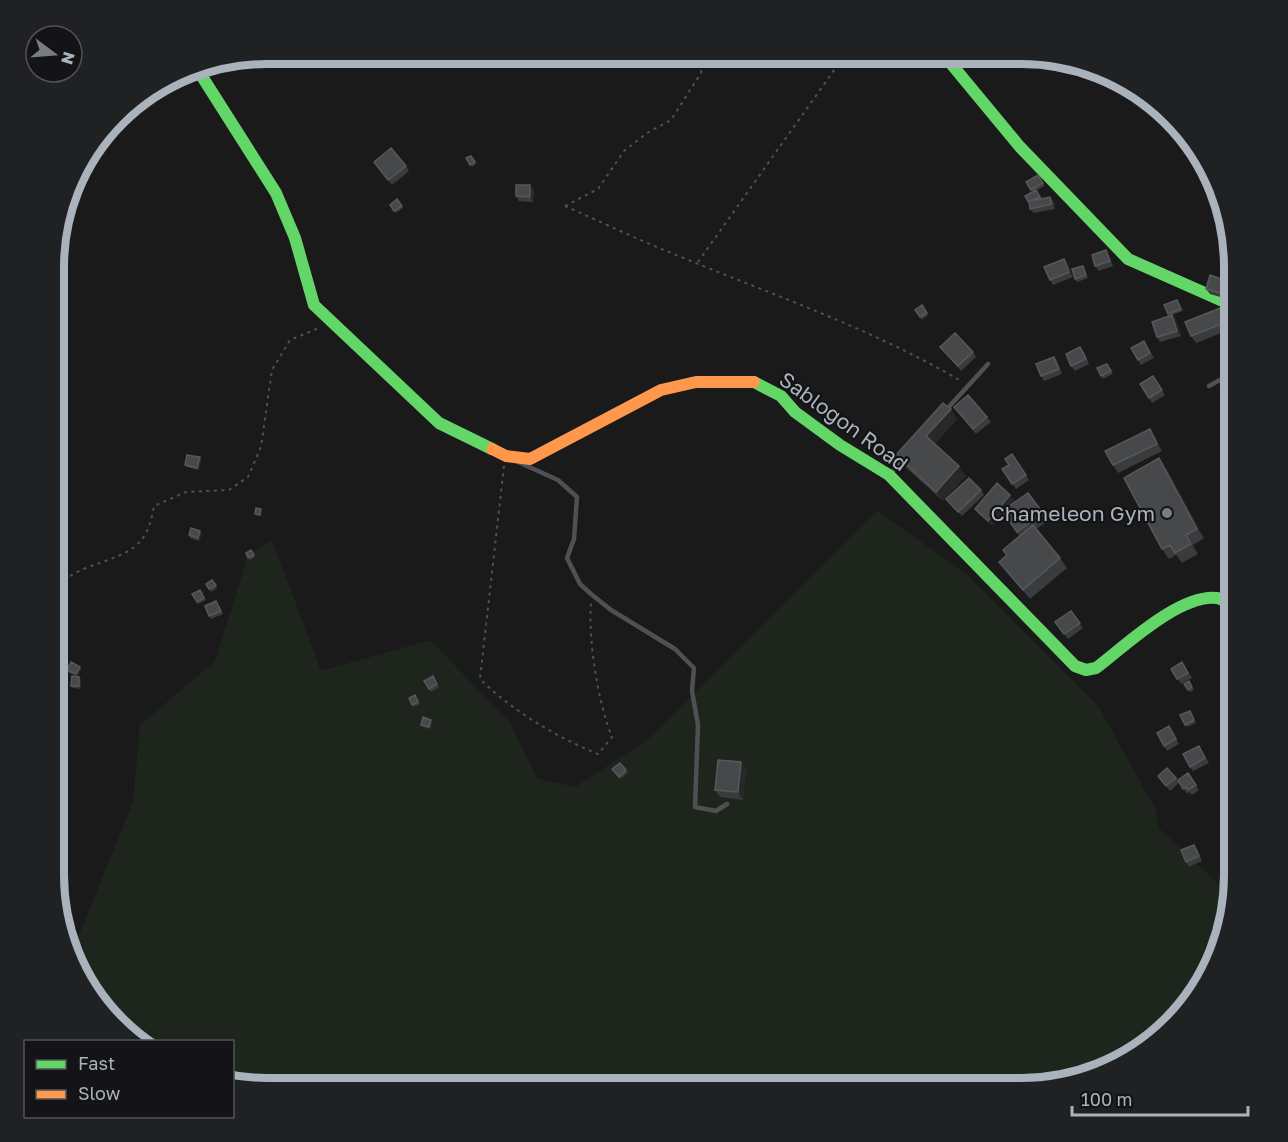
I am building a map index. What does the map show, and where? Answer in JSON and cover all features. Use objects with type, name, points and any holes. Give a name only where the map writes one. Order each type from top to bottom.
[{"type":"street","points":[[952,65],[1020,147],[1128,259],[1223,301]]},
{"type":"street","name":"Sablogon Road","points":[[201,75],[276,193],[294,238],[314,305],[330,323],[439,423],[506,456],[530,459],[661,390],[696,382],[757,382],[781,396],[795,412],[840,445],[889,475],[1075,666],[1086,670],[1096,668],[1172,611],[1216,598],[1224,601]]},
{"type":"lane","points":[[940,418],[988,364]]},
{"type":"lane","points":[[1209,386],[1223,378]]},
{"type":"lane","points":[[889,475],[910,451]]},
{"type":"lane","points":[[506,456],[558,480],[577,497],[574,539],[567,558],[580,584],[611,610],[675,648],[694,668],[692,692],[698,725],[695,807],[716,811],[727,804]]},
{"type":"path","points":[[702,65],[701,73],[671,120],[647,133],[624,151],[598,189],[565,206],[924,359],[969,385]]},
{"type":"path","points":[[697,262],[838,65]]},
{"type":"path","points":[[65,580],[84,569],[123,555],[145,538],[154,506],[186,492],[229,490],[248,477],[261,447],[272,370],[290,340],[330,323]]},
{"type":"path","points":[[506,456],[480,679],[497,696],[569,743],[598,754],[612,737],[601,706],[590,618],[591,594]]},
{"type":"shaded area","points":[[877,510],[970,577],[1099,707],[1155,808],[1159,828],[1223,888],[1220,914],[1213,940],[1203,965],[1189,987],[1154,1027],[1122,1050],[1086,1067],[1060,1074],[1034,1077],[267,1078],[234,1075],[234,1040],[151,1040],[134,1027],[99,987],[85,965],[76,942],[133,802],[140,725],[215,661],[248,556],[272,540],[321,671],[430,640],[509,721],[537,778],[575,787],[647,740]]},
{"type":"building","points":[[391,148],[406,166],[388,180],[374,162]]},
{"type":"building","points":[[471,156],[475,162],[470,165],[466,158]]},
{"type":"building","points":[[1038,175],[1043,183],[1031,190],[1026,182]]},
{"type":"building","points":[[516,185],[530,185],[530,197],[516,196]]},
{"type":"building","points":[[1036,190],[1040,197],[1029,203],[1025,196]]},
{"type":"building","points":[[1050,197],[1052,204],[1030,209],[1029,201]]},
{"type":"building","points":[[397,199],[402,206],[394,211],[390,205]]},
{"type":"building","points":[[1106,250],[1110,261],[1095,266],[1092,255]]},
{"type":"building","points":[[1064,259],[1069,272],[1050,280],[1044,267]]},
{"type":"building","points":[[1083,266],[1086,275],[1075,279],[1072,269]]},
{"type":"building","points":[[1210,275],[1223,280],[1223,294],[1206,289]]},
{"type":"building","points":[[1177,300],[1181,309],[1168,314],[1164,305]]},
{"type":"building","points":[[922,305],[927,313],[920,317],[915,310]]},
{"type":"building","points":[[1223,307],[1223,323],[1191,336],[1185,322]]},
{"type":"building","points":[[1172,315],[1177,331],[1157,337],[1152,322]]},
{"type":"building","points":[[955,333],[973,352],[958,366],[940,347]]},
{"type":"building","points":[[1144,341],[1150,353],[1138,360],[1131,348]]},
{"type":"building","points":[[1080,347],[1086,359],[1071,366],[1066,354]]},
{"type":"building","points":[[1054,357],[1059,369],[1041,376],[1036,364]]},
{"type":"building","points":[[1107,364],[1111,371],[1101,376],[1097,368]]},
{"type":"building","points":[[1153,376],[1162,390],[1149,398],[1140,384]]},
{"type":"building","points":[[968,395],[987,417],[973,429],[954,407]]},
{"type":"building","points":[[943,403],[951,409],[926,436],[959,466],[936,492],[896,455]]},
{"type":"building","points":[[1150,429],[1157,444],[1113,465],[1105,451]]},
{"type":"building","points":[[1012,454],[1026,475],[1012,484],[1002,469],[1009,465],[1005,459]]},
{"type":"building","points":[[187,455],[200,457],[197,468],[185,465]]},
{"type":"building","name":"Chameleon Gym","points":[[1159,458],[1197,529],[1186,535],[1191,544],[1175,553],[1170,545],[1162,549],[1124,478]]},
{"type":"building","points":[[969,478],[981,490],[958,512],[946,499]]},
{"type":"building","points":[[997,483],[1010,495],[988,521],[975,509]]},
{"type":"building","points":[[1028,493],[1043,513],[1017,532],[1002,511]]},
{"type":"building","points":[[256,508],[261,509],[260,515],[255,514]]},
{"type":"building","points":[[1033,525],[1060,558],[1023,590],[999,562],[1007,555],[1003,550]]},
{"type":"building","points":[[191,528],[200,531],[198,538],[189,535]]},
{"type":"building","points":[[251,550],[254,555],[248,558],[246,553]]},
{"type":"building","points":[[212,580],[216,585],[209,589],[206,584]]},
{"type":"building","points":[[200,590],[204,598],[197,602],[192,594]]},
{"type":"building","points":[[216,601],[221,611],[209,616],[205,606]]},
{"type":"building","points":[[1071,611],[1080,623],[1064,634],[1055,622]]},
{"type":"building","points":[[71,662],[80,667],[76,674],[67,670]]},
{"type":"building","points":[[1182,662],[1188,673],[1177,679],[1171,669]]},
{"type":"building","points":[[72,676],[79,677],[79,686],[71,686]]},
{"type":"building","points":[[433,676],[437,684],[429,689],[424,681]]},
{"type":"building","points":[[1189,681],[1192,687],[1188,690],[1184,684]]},
{"type":"building","points":[[415,695],[418,702],[412,705],[409,698]]},
{"type":"building","points":[[1190,711],[1194,720],[1185,725],[1180,715]]},
{"type":"building","points":[[423,717],[431,720],[429,727],[421,725]]},
{"type":"building","points":[[1169,726],[1176,739],[1164,746],[1157,733]]},
{"type":"building","points":[[1199,746],[1205,758],[1190,767],[1183,754]]},
{"type":"building","points":[[718,760],[741,762],[738,792],[715,790]]},
{"type":"building","points":[[620,763],[626,770],[619,777],[612,769]]},
{"type":"building","points":[[1167,768],[1176,778],[1166,786],[1158,776]]},
{"type":"building","points":[[1188,773],[1196,785],[1188,790],[1186,787],[1183,789],[1178,780]]},
{"type":"building","points":[[1194,845],[1199,856],[1186,862],[1181,850]]},
{"type":"traffic: fast","points":[[952,65],[1020,147],[1128,259],[1223,301]]},
{"type":"traffic: fast","points":[[201,75],[276,193],[295,238],[314,305],[439,423],[492,449]]},
{"type":"traffic: fast","points":[[754,382],[781,396],[795,412],[840,445],[889,475],[1075,666],[1086,670],[1096,668],[1153,623],[1186,604],[1202,599],[1224,600]]},
{"type":"traffic: slow","points":[[492,449],[506,456],[530,459],[661,390],[696,382],[754,382]]},
{"type":"place","name":"Chameleon Gym","points":[[1167,513]]}]
